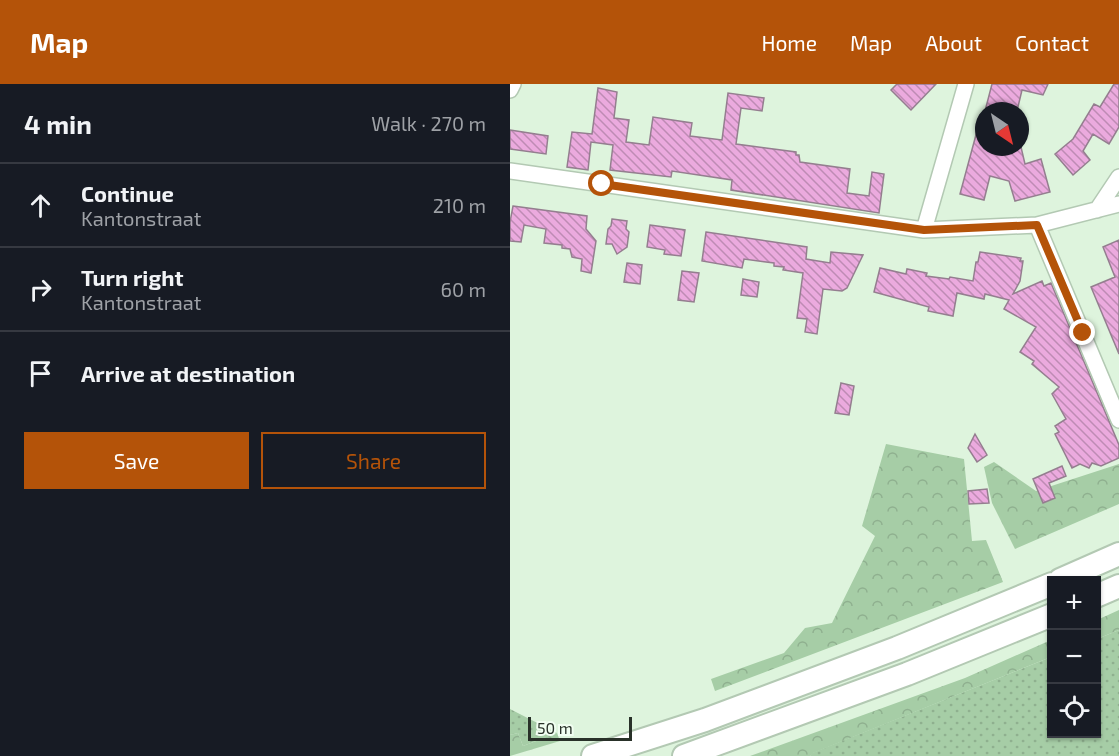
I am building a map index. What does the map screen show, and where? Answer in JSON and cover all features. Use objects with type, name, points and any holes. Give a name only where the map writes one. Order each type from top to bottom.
[{"type":"highway","points":[[1069,576],[1119,554]]},
{"type":"highway","points":[[593,756],[705,720],[886,652],[1047,586]]},
{"type":"highway","points":[[1101,594],[1119,586]]},
{"type":"highway","points":[[684,756],[907,674],[1047,617]]},
{"type":"street","points":[[510,90],[513,84]]},
{"type":"street","points":[[924,230],[966,84]]},
{"type":"street","points":[[510,171],[924,230],[1037,225],[1119,204]]},
{"type":"street","points":[[1097,210],[1119,177]]},
{"type":"street","points":[[1037,225],[1119,420]]},
{"type":"green space","points":[[886,444],[964,459],[972,541],[986,540],[1003,582],[715,691],[711,679],[784,653],[805,628],[832,623],[875,536],[862,526]]},
{"type":"green space","points":[[994,462],[1036,491],[1119,464],[1119,504],[1015,549],[992,503],[984,467]]},
{"type":"green space","points":[[1119,610],[1119,630],[1101,637],[1101,618]]},
{"type":"green space","points":[[1119,630],[1119,756],[810,756],[812,753],[1047,659],[1047,738],[1101,738],[1101,637]]},
{"type":"green space","points":[[1047,642],[1047,659],[810,756],[750,756],[965,678]]},
{"type":"green space","points":[[510,709],[557,733],[523,746],[518,733],[510,735]]},
{"type":"green space","points":[[518,733],[523,746],[557,733],[560,741],[510,756],[510,735]]},
{"type":"building","points":[[897,84],[936,84],[911,110],[891,90]]},
{"type":"building","points":[[992,84],[1048,84],[1043,95],[1022,90],[1019,102],[987,102]]},
{"type":"building","points":[[1114,84],[1119,84],[1119,127],[1109,144],[1093,134],[1083,151],[1090,160],[1073,175],[1055,154],[1073,139],[1094,104],[1100,107]]},
{"type":"building","points":[[598,88],[617,92],[614,118],[629,120],[626,142],[649,145],[653,117],[692,123],[690,136],[722,140],[728,93],[764,98],[762,111],[741,108],[736,144],[796,152],[800,162],[850,169],[847,193],[869,196],[872,172],[884,174],[879,213],[731,190],[732,180],[672,171],[671,177],[610,170],[613,145],[591,142],[588,170],[567,167],[572,132],[592,134]]},
{"type":"building","points":[[510,130],[548,136],[546,154],[510,149]]},
{"type":"building","points":[[975,138],[975,156],[1023,156],[1025,164],[1041,159],[1050,192],[1015,201],[1009,181],[990,176],[984,200],[960,194]]},
{"type":"building","points":[[513,206],[587,216],[586,229],[596,241],[591,273],[581,271],[582,259],[572,257],[570,249],[562,248],[562,245],[544,243],[546,229],[524,225],[521,242],[510,241]]},
{"type":"building","points":[[612,219],[627,221],[626,229],[629,232],[627,247],[617,254],[612,244],[606,244]]},
{"type":"building","points":[[650,225],[685,230],[681,256],[664,254],[665,250],[647,247]]},
{"type":"building","points":[[706,232],[807,247],[806,259],[830,263],[831,252],[863,255],[847,288],[842,291],[823,289],[817,334],[805,332],[807,319],[797,318],[803,273],[783,270],[784,267],[774,266],[774,263],[744,259],[742,268],[702,261]]},
{"type":"building","points":[[1119,240],[1119,354],[1091,287],[1115,277],[1103,247]]},
{"type":"building","points":[[980,252],[1021,258],[1020,261],[1023,261],[1020,281],[1013,294],[1042,281],[1044,286],[1051,283],[1119,445],[1119,458],[1101,466],[1092,463],[1089,468],[1080,464],[1072,468],[1055,434],[1059,432],[1055,426],[1066,419],[1052,394],[1059,387],[1032,364],[1034,361],[1020,352],[1036,327],[1004,309],[1009,300],[985,294],[984,299],[957,293],[953,316],[928,311],[929,307],[874,292],[880,268],[906,274],[907,269],[927,273],[926,276],[973,281]]},
{"type":"building","points":[[627,263],[642,265],[640,284],[624,282]]},
{"type":"building","points":[[682,271],[699,273],[694,302],[678,300]]},
{"type":"building","points":[[743,279],[759,282],[757,297],[741,295]]},
{"type":"building","points":[[841,383],[854,386],[849,415],[835,413]]},
{"type":"building","points":[[975,434],[987,455],[977,462],[968,448]]},
{"type":"building","points":[[1062,466],[1066,476],[1049,483],[1055,498],[1043,503],[1033,479]]},
{"type":"building","points":[[987,489],[989,503],[969,504],[968,491]]},
{"type":"route","points":[[602,184],[924,230],[1037,225],[1083,333]]}]
